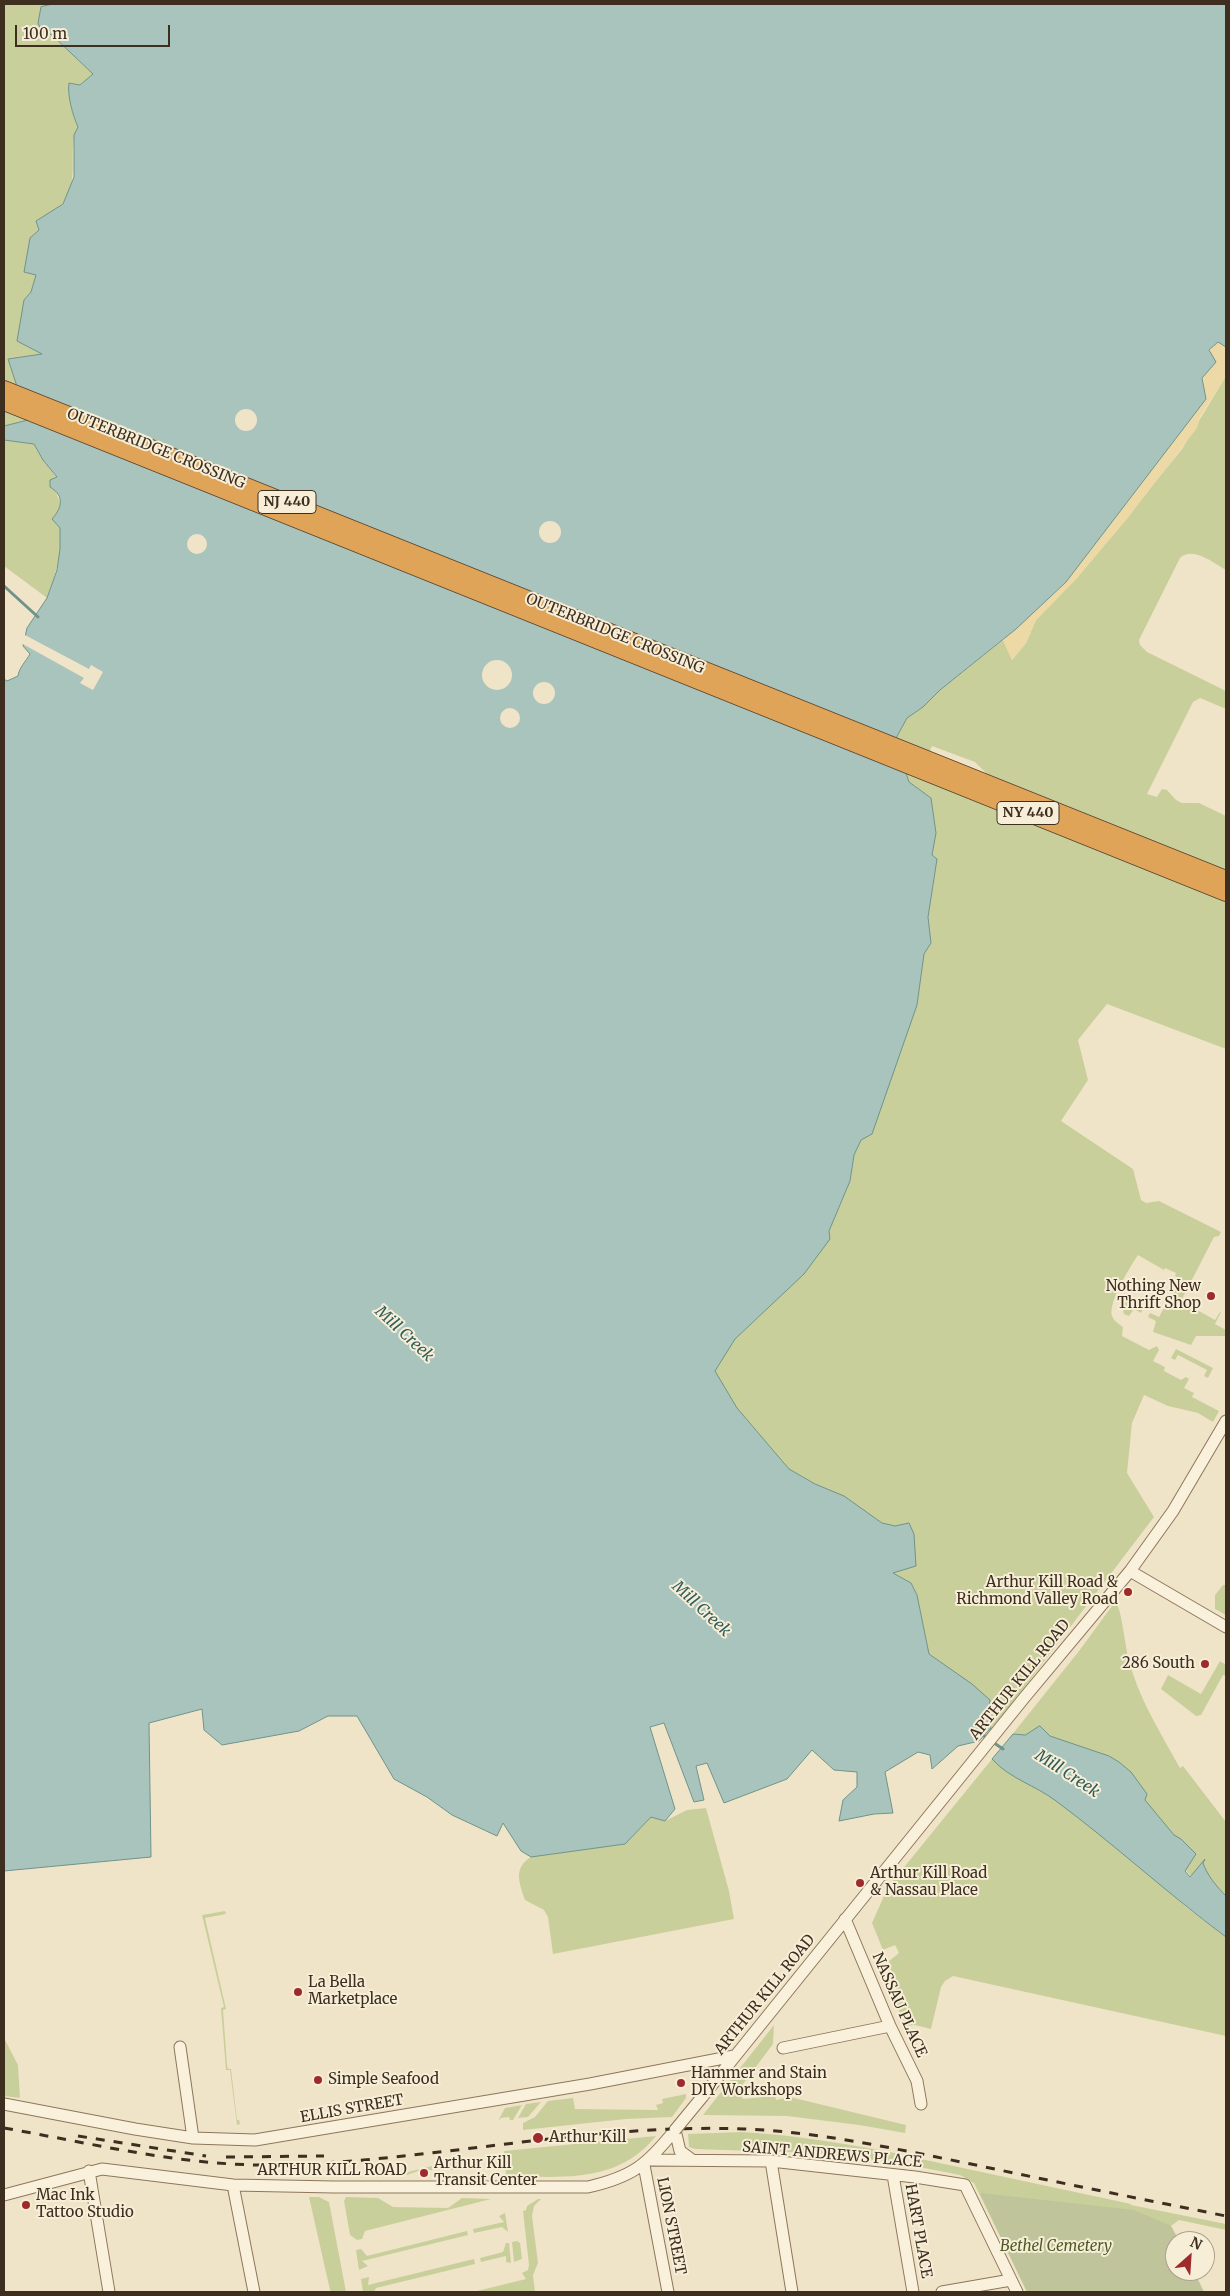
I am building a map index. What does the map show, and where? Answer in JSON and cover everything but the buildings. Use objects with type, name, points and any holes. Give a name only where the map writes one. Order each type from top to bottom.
[{"type":"highway","name":"OUTERBRIDGE CROSSING","points":[[4,388],[1226,892]]},
{"type":"highway","name":"OUTERBRIDGE CROSSING","points":[[4,402],[1226,879]]},
{"type":"street","name":"ARTHUR KILL ROAD","points":[[4,2194],[89,2171],[109,2169],[175,2179],[234,2185],[576,2188],[611,2181],[647,2162],[662,2147],[1024,1698],[1130,1571],[1173,1511],[1226,1421]]},
{"type":"street","points":[[1130,1571],[1226,1627]]},
{"type":"street","name":"NASSAU PLACE","points":[[845,1919],[890,2026],[917,2081],[921,2104]]},
{"type":"street","points":[[783,2048],[890,2026]]},
{"type":"street","points":[[180,2047],[193,2138]]},
{"type":"street","name":"ELLIS STREET","points":[[4,2104],[135,2129],[193,2138],[224,2140],[281,2136],[590,2084],[734,2056]]},
{"type":"street","points":[[675,2130],[680,2151],[694,2160]]},
{"type":"street","name":"SAINT ANDREWS PLACE","points":[[647,2162],[694,2160],[771,2162],[962,2184],[967,2187],[1012,2280]]},
{"type":"street","name":"LION STREET","points":[[647,2162],[668,2292]]},
{"type":"street","points":[[771,2162],[792,2292]]},
{"type":"street","points":[[89,2171],[109,2292]]},
{"type":"street","name":"HART PLACE","points":[[893,2175],[914,2292]]},
{"type":"street","points":[[234,2185],[254,2292]]},
{"type":"street","points":[[942,2292],[1012,2280],[1017,2292]]},
{"type":"green space","points":[[4,4],[53,4],[41,30],[52,35],[93,74],[80,85],[70,83],[71,105],[78,127],[73,145],[71,185],[63,203],[36,221],[39,230],[25,272],[36,274],[31,292],[24,300],[43,354],[8,359],[28,420],[4,426]]},
{"type":"green space","points":[[1226,376],[1226,570],[1197,555],[1185,555],[1180,558],[1139,640],[1140,645],[1147,652],[1226,691],[1226,709],[1200,698],[1193,702],[1147,794],[1157,797],[1162,789],[1167,790],[1176,800],[1182,803],[1199,803],[1226,816],[1226,1049],[1107,1004],[1078,1040],[1088,1080],[1061,1121],[1133,1169],[1141,1200],[1146,1203],[1159,1201],[1221,1232],[1219,1236],[1214,1237],[1181,1301],[1215,1320],[1221,1312],[1215,1324],[1226,1330],[1226,1336],[1196,1336],[1191,1345],[1153,1332],[1156,1321],[1148,1317],[1150,1313],[1159,1317],[1180,1279],[1175,1276],[1176,1273],[1165,1268],[1164,1270],[1138,1255],[1120,1285],[1112,1310],[1113,1318],[1123,1327],[1122,1336],[1149,1350],[1157,1346],[1159,1350],[1153,1361],[1165,1367],[1164,1371],[1181,1380],[1186,1377],[1189,1379],[1184,1388],[1194,1393],[1192,1397],[1219,1411],[1213,1422],[1198,1413],[1168,1406],[1144,1395],[1132,1423],[1127,1473],[1154,1517],[1007,1710],[991,1728],[989,1719],[990,1700],[929,1654],[917,1595],[911,1583],[893,1573],[895,1526],[882,1523],[789,1469],[737,1408],[714,1371],[735,1339],[766,1309],[829,1231],[850,1181],[854,1155],[917,1005],[924,954],[931,943],[928,917],[937,859],[932,855],[936,833],[931,798],[909,782],[895,740],[907,718],[923,707],[940,690],[1003,640],[1012,660],[1026,643],[1036,620],[1077,578],[1182,449]],"holes":[[[932,746],[975,762],[990,777],[925,763]]]},
{"type":"green space","points":[[4,440],[34,444],[43,460],[57,478],[57,495],[61,506],[52,519],[60,528],[61,544],[58,563],[47,598],[4,566]]},
{"type":"green space","points":[[1126,1299],[1143,1309],[1141,1313],[1134,1309],[1129,1316],[1124,1314],[1122,1306]]},
{"type":"green space","points":[[1176,1349],[1213,1368],[1208,1378],[1204,1376],[1207,1370],[1178,1355],[1175,1360],[1171,1358]]},
{"type":"green space","points":[[1223,1585],[1226,1585],[1226,1615],[1215,1609],[1215,1595]]},
{"type":"green space","points":[[1117,1605],[1132,1672],[1150,1714],[1180,1768],[1183,1766],[1226,1822],[1226,1909],[1204,1890],[1166,1849],[1007,1741],[1079,1651],[1112,1606]]},
{"type":"green space","points":[[1220,1661],[1226,1665],[1226,1676],[1223,1675],[1201,1715],[1196,1716],[1161,1689],[1168,1675],[1201,1694]]},
{"type":"green space","points":[[996,1754],[1074,1807],[1097,1831],[1186,1907],[1226,1937],[1226,2036],[953,1976],[945,1981],[941,1987],[931,2029],[915,2025],[906,2026],[890,1992],[894,1982],[889,1961],[899,1953],[895,1945],[883,1950],[872,1923],[888,1887]]},
{"type":"green space","points":[[706,1808],[729,1891],[734,1919],[553,1954],[548,1917],[544,1910],[525,1900],[521,1887],[519,1876],[525,1861],[531,1857],[625,1844],[651,1817],[665,1821],[687,1810]]},
{"type":"green space","points":[[225,1911],[226,1914],[205,1918],[226,2009],[223,2010],[227,2065],[228,2069],[231,2069],[237,2120],[239,2120],[240,2124],[237,2125],[230,2070],[226,2070],[221,2008],[224,2007],[202,1915]]},
{"type":"green space","points":[[774,2025],[773,2044],[743,2084],[740,2094],[743,2099],[775,2096],[776,2100],[790,2097],[906,2125],[905,2133],[787,2116],[703,2115]]},
{"type":"green space","points":[[4,2038],[18,2065],[20,2098],[4,2096]]},
{"type":"green space","points":[[686,2094],[686,2098],[672,2117],[626,2119],[523,2130],[523,2123],[535,2117],[548,2101],[573,2098],[575,2109],[658,2110],[656,2105],[663,2103],[662,2099]]},
{"type":"green space","points":[[541,2102],[528,2117],[518,2118],[526,2104]]},
{"type":"green space","points":[[522,2105],[513,2120],[510,2120],[509,2117],[501,2118],[498,2121],[505,2108]]},
{"type":"green space","points":[[742,2132],[822,2140],[900,2154],[899,2163],[816,2153],[695,2149],[689,2147],[688,2134]]},
{"type":"green space","points":[[656,2136],[641,2152],[624,2163],[606,2170],[568,2176],[506,2176],[504,2151]]},
{"type":"green space","name":"Bethel Cemetery","points":[[921,2159],[1226,2224],[1226,2230],[1179,2220],[1171,2226],[1174,2231],[1165,2231],[1165,2272],[1027,2292],[974,2183],[960,2175],[919,2167]]},
{"type":"green space","points":[[479,2160],[479,2170],[421,2170],[407,2175],[396,2175],[448,2162]]},
{"type":"green space","name":"Bethel Cemetery","points":[[980,2193],[1134,2210],[1171,2226],[1174,2231],[1165,2231],[1165,2281],[1199,2281],[1204,2292],[1027,2292]]},
{"type":"green space","points":[[309,2197],[319,2197],[329,2202],[346,2292],[332,2292],[330,2290]]},
{"type":"green space","points":[[346,2197],[378,2198],[393,2207],[448,2208],[462,2198],[491,2199],[365,2231],[362,2239],[357,2240],[350,2235],[344,2201]]},
{"type":"green space","points":[[538,2199],[541,2199],[534,2206],[532,2216],[538,2263],[533,2275],[535,2292],[473,2292],[526,2279],[522,2273],[528,2270],[529,2265],[523,2211]]},
{"type":"green space","points":[[505,2213],[508,2232],[502,2227],[474,2233],[473,2229],[504,2222],[499,2216]]},
{"type":"green space","points":[[467,2231],[468,2235],[362,2261],[368,2266],[359,2270],[356,2250],[361,2249],[367,2256]]},
{"type":"green space","points":[[517,2241],[520,2243],[522,2259],[514,2262],[512,2242]]},
{"type":"green space","points":[[506,2243],[509,2243],[511,2263],[506,2262],[506,2256],[481,2262],[480,2258],[503,2252]]},
{"type":"green space","points":[[474,2259],[475,2264],[376,2288],[374,2292],[363,2292],[361,2279],[369,2277],[368,2285]]},
{"type":"sand","points":[[1218,342],[1226,347],[1226,376],[1200,417],[1197,428],[1127,519],[1077,578],[1036,620],[1026,643],[1012,660],[1003,640],[1066,582],[1206,399],[1204,368],[1208,354]]},
{"type":"water","points":[[53,4],[1226,4],[1226,347],[1218,342],[1209,350],[1216,362],[1202,378],[1206,399],[1066,582],[1016,629],[940,690],[923,707],[907,718],[895,740],[909,782],[931,798],[936,833],[932,855],[937,859],[928,917],[931,943],[924,954],[917,1005],[872,1134],[861,1140],[854,1155],[850,1181],[829,1231],[830,1239],[804,1274],[735,1339],[715,1371],[737,1408],[789,1469],[815,1484],[844,1496],[882,1523],[895,1526],[909,1523],[914,1534],[916,1566],[893,1573],[911,1583],[917,1595],[929,1654],[972,1684],[990,1700],[989,1719],[991,1728],[979,1741],[958,1746],[932,1769],[930,1755],[918,1752],[885,1772],[893,1813],[874,1814],[839,1821],[843,1800],[857,1787],[857,1772],[834,1770],[812,1750],[787,1779],[724,1803],[707,1763],[696,1766],[704,1800],[694,1802],[664,1723],[650,1727],[675,1809],[665,1821],[651,1817],[625,1844],[531,1857],[521,1851],[503,1823],[497,1836],[452,1815],[427,1797],[394,1779],[357,1716],[328,1716],[299,1731],[222,1745],[204,1730],[202,1709],[149,1723],[151,1857],[4,1871],[4,679],[7,681],[18,676],[21,667],[30,654],[23,646],[27,628],[47,598],[57,570],[60,528],[52,519],[60,506],[60,498],[50,487],[50,480],[57,477],[43,460],[34,444],[4,440],[4,426],[28,420],[8,359],[42,354],[17,341],[24,300],[31,292],[36,275],[24,272],[30,238],[39,230],[36,221],[63,204],[74,177],[74,135],[78,127],[71,105],[69,83],[80,85],[93,74],[52,35],[41,30],[38,23],[41,7]]},
{"type":"water","points":[[1040,1726],[1050,1736],[1109,1756],[1131,1772],[1147,1794],[1145,1800],[1174,1835],[1181,1839],[1196,1854],[1185,1871],[1190,1877],[1205,1859],[1203,1863],[1207,1872],[1226,1896],[1226,1937],[1056,1801],[1007,1772],[992,1759],[1013,1734],[1025,1735]]},
{"type":"pier","points":[[246,409],[256,416],[257,420],[250,430],[246,431],[236,424],[235,420],[242,410]]},
{"type":"pier","points":[[550,521],[558,524],[561,532],[558,540],[550,543],[542,540],[539,532],[542,524]]},
{"type":"pier","points":[[193,534],[201,534],[207,540],[207,548],[201,554],[193,554],[187,548],[187,540]]},
{"type":"pier","points":[[23,634],[89,669],[91,665],[103,672],[93,690],[80,683],[84,678],[21,643]]},
{"type":"pier","points":[[497,660],[508,664],[512,675],[508,686],[497,690],[486,686],[482,675],[486,664]]},
{"type":"pier","points":[[544,682],[552,685],[555,693],[552,701],[544,704],[536,701],[533,693],[536,685]]},
{"type":"pier","points":[[506,708],[514,708],[520,714],[520,722],[514,728],[506,728],[500,722],[500,714]]},
{"type":"waterway","points":[[4,586],[38,617]]},
{"type":"waterway","name":"Mill Creek","points":[[981,1734],[1003,1749]]},
{"type":"railway","points":[[4,2128],[141,2153],[245,2165],[338,2162],[628,2132],[686,2129],[773,2131],[830,2137],[887,2147],[1226,2216]]},
{"type":"railway","points":[[78,2136],[206,2156]]},
{"type":"railway","points":[[226,2157],[324,2156]]},
{"type":"place","name":"Nothing New Thrift Shop","points":[[1211,1296]]},
{"type":"place","name":"Arthur Kill Road & Richmond Valley Road","points":[[1128,1592]]},
{"type":"place","name":"286 South","points":[[1205,1664]]},
{"type":"place","name":"Arthur Kill Road & Nassau Place","points":[[860,1883]]},
{"type":"place","name":"La Bella Marketplace","points":[[298,1992]]},
{"type":"place","name":"Simple Seafood","points":[[318,2080]]},
{"type":"place","name":"Hammer and Stain DIY Workshops","points":[[681,2083]]},
{"type":"place","name":"Arthur Kill","points":[[538,2138]]},
{"type":"place","name":"Arthur Kill Transit Center","points":[[424,2173]]},
{"type":"place","name":"Mac Ink Tattoo Studio","points":[[26,2205]]}]
